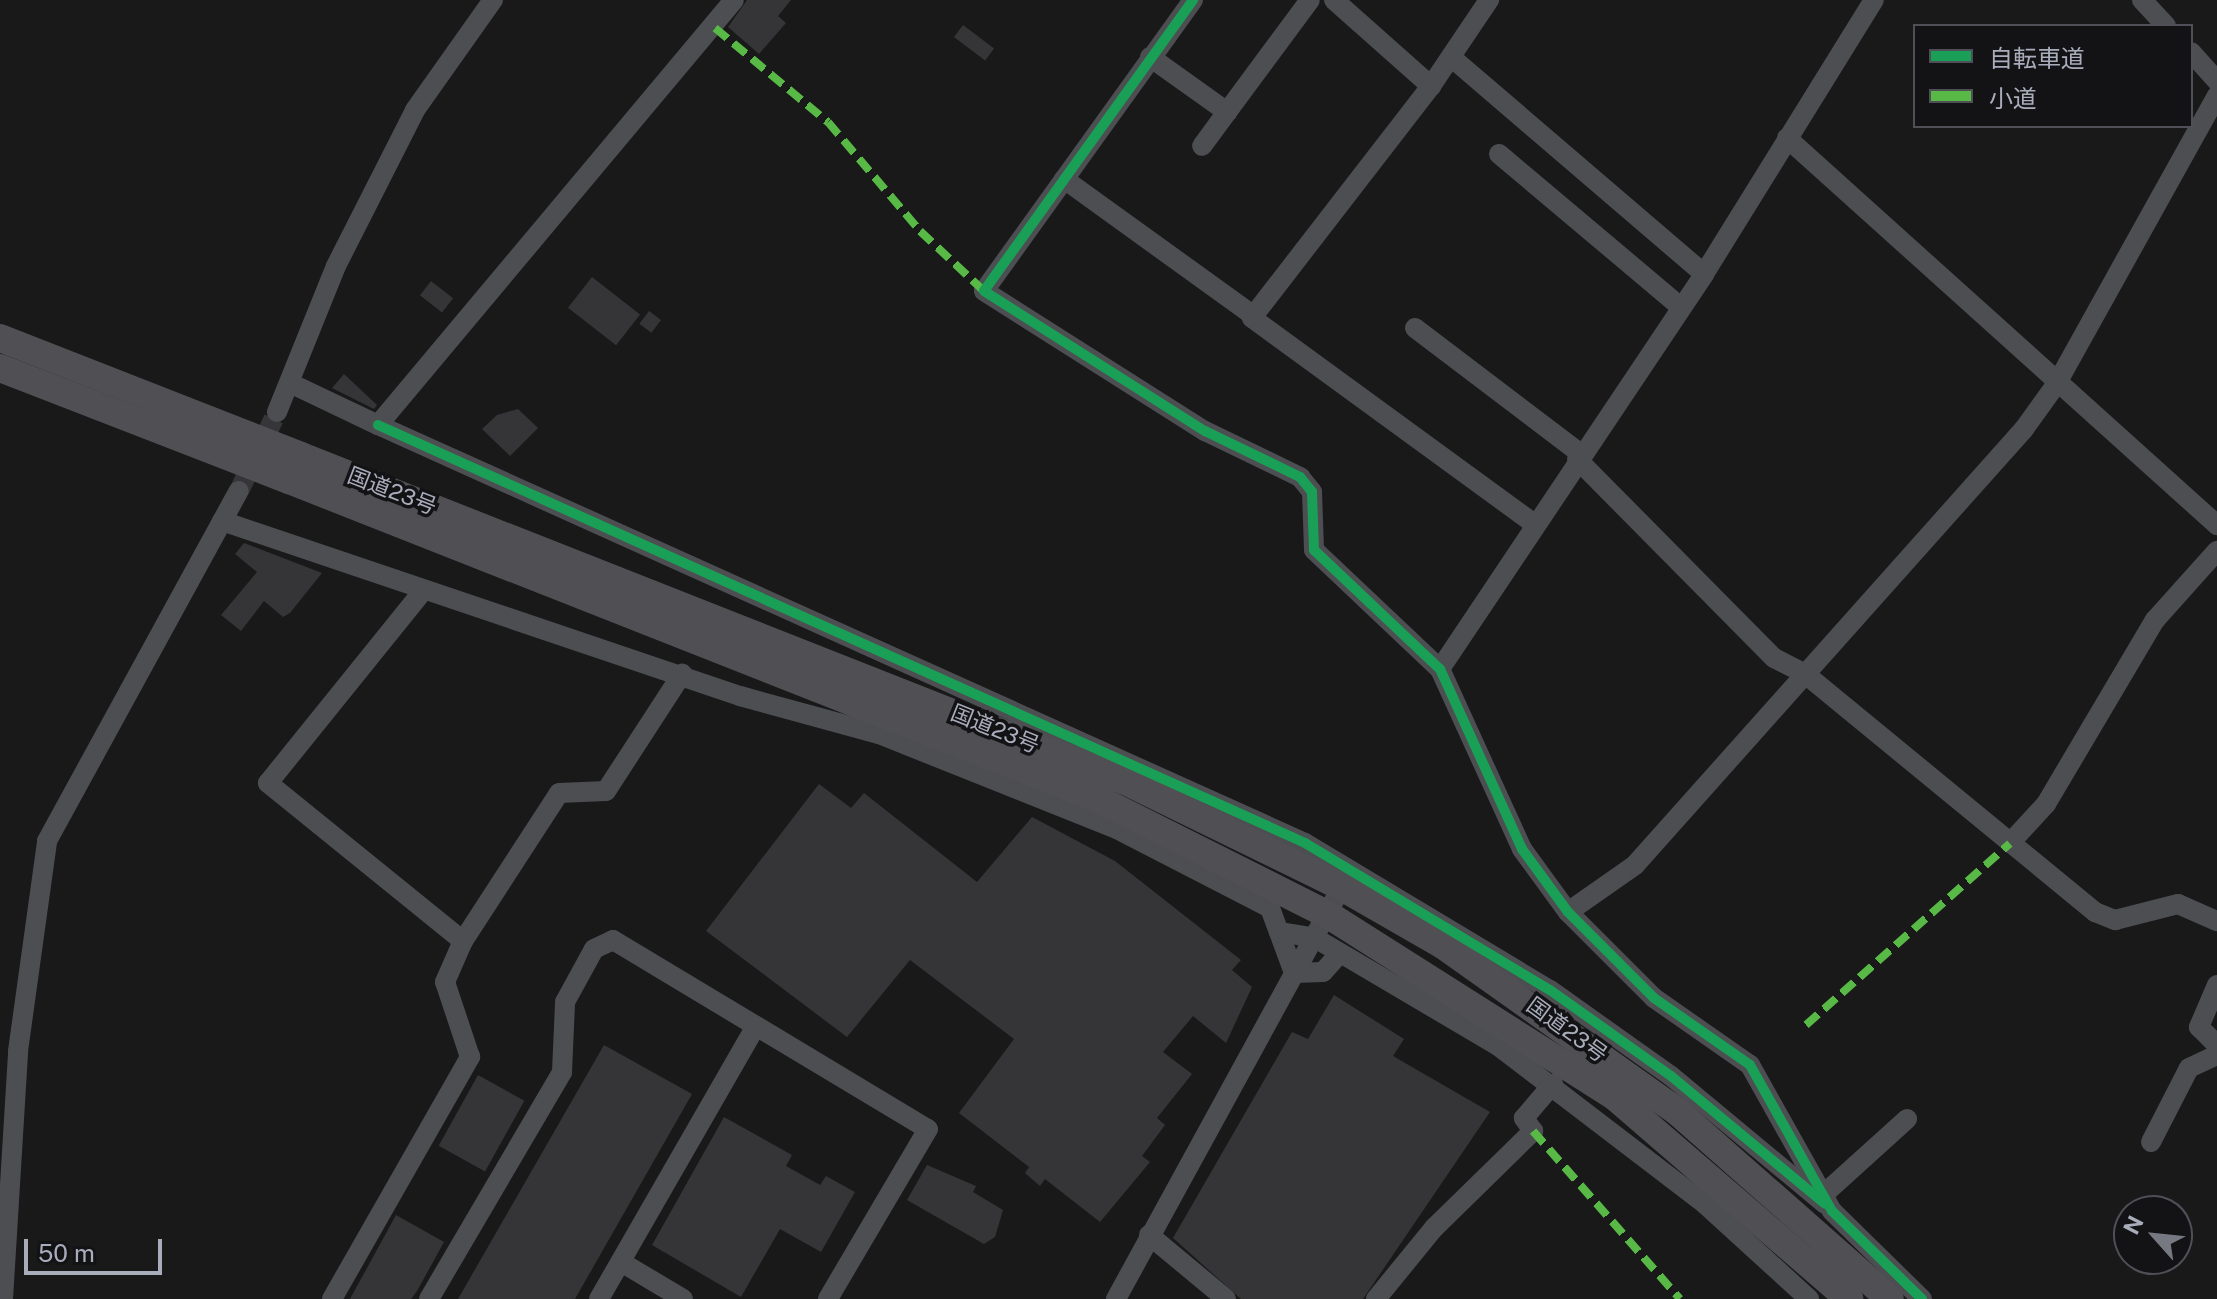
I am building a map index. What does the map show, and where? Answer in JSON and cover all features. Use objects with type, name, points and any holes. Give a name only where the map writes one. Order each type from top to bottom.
[{"type":"highway","name":"国道23号","points":[[0,338],[295,468],[1082,792],[1614,1096],[1849,1299]]},
{"type":"highway","name":"国道23号","points":[[0,368],[295,468],[1125,781],[1342,887],[1455,953],[1679,1113],[1890,1299]]},
{"type":"street","points":[[277,412],[292,384],[336,266],[415,110],[493,0]]},
{"type":"street","points":[[378,425],[734,0]]},
{"type":"street","points":[[1193,0],[984,291],[1205,431],[1300,477],[1312,492],[1314,550],[1440,669],[1522,849],[1568,912],[1654,998],[1750,1065],[1828,1203]]},
{"type":"street","points":[[1202,146],[1310,0]]},
{"type":"street","points":[[1334,0],[1431,86]]},
{"type":"street","points":[[1253,317],[1431,86],[1489,0]]},
{"type":"street","points":[[1440,669],[1704,274],[1874,0]]},
{"type":"street","points":[[2142,0],[2164,24]]},
{"type":"street","points":[[2193,54],[2217,81]]},
{"type":"street","points":[[1150,57],[1227,112]]},
{"type":"street","points":[[1451,57],[1704,274]]},
{"type":"street","points":[[1568,912],[1635,865],[2057,383],[2217,96]]},
{"type":"street","points":[[1787,138],[2217,525]]},
{"type":"street","points":[[1499,154],[1681,307]]},
{"type":"street","points":[[1064,179],[1535,524]]},
{"type":"street","points":[[1415,328],[1579,457],[1774,658],[1804,673],[2010,843],[2115,920],[2178,904],[2217,921]]},
{"type":"street","points":[[292,384],[730,580],[821,630],[1173,778],[1317,849],[1550,990],[1671,1076],[1828,1203],[1922,1299]]},
{"type":"street","points":[[3,1299],[18,1051],[47,841],[239,491]]},
{"type":"street","points":[[222,521],[423,591],[879,734],[1117,829],[1270,908],[1294,973]]},
{"type":"street","points":[[2010,843],[2046,804],[2155,620],[2217,551]]},
{"type":"street","points":[[423,591],[268,783],[463,941]]},
{"type":"street","points":[[332,1299],[470,1057],[445,982],[463,941],[559,793],[606,791],[682,674]]},
{"type":"street","points":[[1116,1299],[1342,887]]},
{"type":"street","points":[[1279,932],[1321,926]]},
{"type":"street","points":[[1321,926],[1340,953],[1454,1003],[1705,1204],[1809,1299]]},
{"type":"street","points":[[429,1299],[562,1072],[565,1002],[594,949],[613,940],[928,1129],[828,1299]]},
{"type":"street","points":[[1294,973],[1323,972],[1340,953]]},
{"type":"street","points":[[2217,985],[2199,1027],[2217,1045]]},
{"type":"street","points":[[599,1299],[756,1026]]},
{"type":"street","points":[[2151,1142],[2189,1068],[2217,1055]]},
{"type":"street","points":[[1376,1299],[1434,1228],[1533,1131],[1524,1118],[1553,1084]]},
{"type":"street","points":[[1828,1203],[1907,1119]]},
{"type":"street","points":[[1149,1235],[1226,1299]]},
{"type":"street","points":[[621,1262],[683,1299]]},
{"type":"building","points":[[747,0],[791,0],[778,16],[786,23],[759,54],[728,27]]},
{"type":"building","points":[[963,25],[994,48],[985,60],[954,37]]},
{"type":"building","points":[[592,277],[640,315],[616,345],[568,308]]},
{"type":"building","points":[[431,281],[453,298],[442,312],[420,295]]},
{"type":"building","points":[[649,311],[661,320],[651,333],[639,324]]},
{"type":"building","points":[[344,374],[377,405],[374,409],[332,388]]},
{"type":"building","points":[[518,409],[538,428],[510,456],[482,429],[497,415]]},
{"type":"building","points":[[244,543],[322,573],[290,613],[283,617],[264,601],[241,631],[221,615],[257,572],[235,554]]},
{"type":"building","points":[[819,784],[851,808],[864,793],[977,882],[1032,817],[1115,861],[1241,960],[1232,970],[1252,987],[1226,1043],[1193,1016],[1163,1052],[1192,1074],[1157,1118],[1165,1125],[1142,1156],[1150,1162],[1100,1222],[1045,1179],[1040,1186],[1025,1173],[1029,1167],[959,1113],[1014,1039],[910,960],[847,1037],[706,931]]},
{"type":"building","points":[[1334,995],[1404,1039],[1393,1056],[1490,1112],[1363,1299],[1241,1299],[1173,1238],[1292,1032],[1308,1039]]},
{"type":"building","points":[[604,1045],[692,1094],[575,1299],[458,1299]]},
{"type":"building","points":[[478,1075],[524,1101],[485,1172],[439,1146]]},
{"type":"building","points":[[724,1117],[792,1155],[786,1166],[820,1185],[826,1176],[855,1192],[821,1252],[780,1229],[741,1297],[652,1245]]},
{"type":"building","points":[[927,1165],[976,1186],[973,1192],[1003,1210],[995,1237],[984,1244],[907,1200]]},
{"type":"building","points":[[396,1215],[444,1242],[411,1299],[350,1299]]},
{"type":"tunnel","points":[[239,491],[277,412]]},
{"type":"marked path","points":[[715,28],[828,122],[920,231],[984,291]]},
{"type":"marked path","points":[[1806,1025],[2010,843]]},
{"type":"marked path","points":[[1533,1131],[1680,1299]]},
{"type":"cycle path","points":[[1193,0],[984,291],[1205,431],[1300,477],[1312,492],[1314,550],[1440,669],[1522,849],[1568,912],[1654,998],[1750,1065],[1832,1211],[1922,1299]]},
{"type":"cycle path","points":[[378,425],[1305,843],[1550,990],[1671,1076],[1825,1204]]}]
